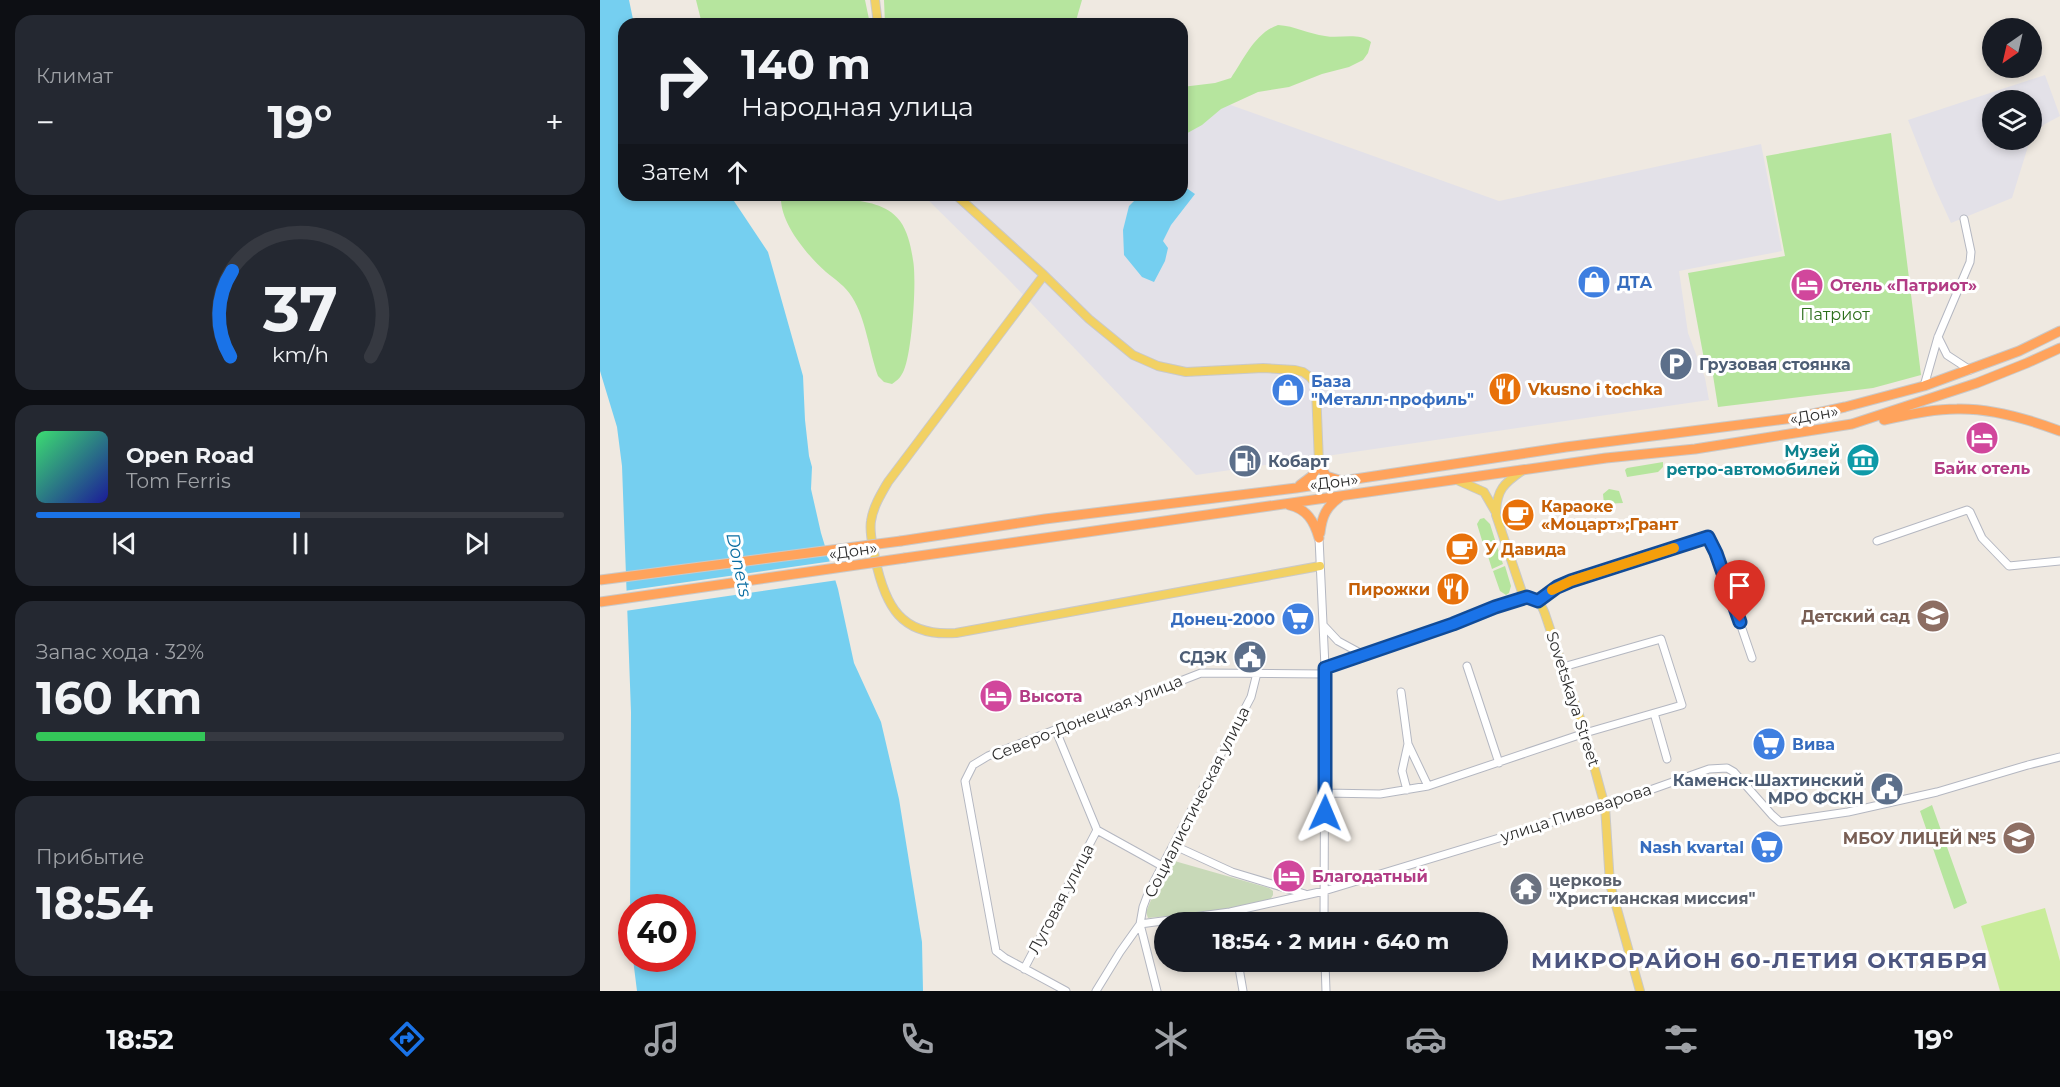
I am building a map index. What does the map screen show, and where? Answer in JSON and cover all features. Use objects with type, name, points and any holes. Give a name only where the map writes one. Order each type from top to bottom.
[{"type":"highway","name":"«Дон»","points":[[600,580],[901,541],[1045,519],[1296,488],[1566,447],[1794,418],[1831,411],[1924,386],[2019,351],[2060,331]]},
{"type":"highway","name":"«Дон»","points":[[600,602],[1284,503],[1695,449],[1852,424],[1977,383],[2060,348]]},
{"type":"highway","points":[[1852,424],[1956,408],[1976,409],[2060,431]]},
{"type":"highway","points":[[1319,463],[1326,476],[1341,481]]},
{"type":"highway","points":[[1296,488],[1312,476],[1319,463]]},
{"type":"highway","points":[[1319,538],[1323,515],[1331,503],[1341,496]]},
{"type":"highway","points":[[1284,503],[1296,506],[1308,514],[1316,525],[1319,538]]},
{"type":"main road","points":[[875,0],[877,18]]},
{"type":"main road","points":[[963,201],[1044,274],[1106,334],[1133,355],[1158,366],[1186,372],[1263,368],[1303,372],[1314,382],[1316,389],[1319,463]]},
{"type":"main road","points":[[1044,274],[888,483],[873,511],[870,532],[879,578],[887,600],[901,618],[911,625],[932,633],[956,633],[1320,566]]},
{"type":"main road","points":[[1496,515],[1496,502],[1500,489],[1523,470]]},
{"type":"main road","name":"Sovetskaya Street","points":[[1457,480],[1484,492],[1490,500],[1531,598],[1545,614],[1585,733],[1605,806],[1610,884],[1640,991]]},
{"type":"street","points":[[1924,386],[1938,337],[1970,262],[1971,252],[1964,219]]},
{"type":"street","points":[[1938,337],[1947,355],[1970,370]]},
{"type":"street","points":[[1877,542],[1967,510],[1982,538],[2009,566],[2060,561]]},
{"type":"street","points":[[1325,671],[1362,654],[1453,624],[1495,607],[1531,598],[1571,581],[1708,537],[1716,553],[1752,658]]},
{"type":"street","points":[[1319,538],[1325,671],[1324,912]]},
{"type":"street","points":[[1323,624],[1338,641],[1362,654]]},
{"type":"street","points":[[1325,793],[1380,794],[1428,786],[1585,733],[1682,705],[1661,639],[1563,667]]},
{"type":"street","points":[[1467,666],[1499,763]]},
{"type":"street","name":"Северо-Донецкая улица","points":[[1024,969],[998,954],[965,782],[973,765],[988,756],[1201,673],[1325,671]]},
{"type":"street","name":"Социалистическая улица","points":[[1096,991],[1140,924],[1143,907],[1162,866],[1251,697],[1257,673]]},
{"type":"street","points":[[1401,692],[1408,744],[1428,786]]},
{"type":"street","points":[[1654,713],[1667,759]]},
{"type":"street","points":[[1056,730],[1097,830],[1162,866]]},
{"type":"street","points":[[1407,790],[1402,771],[1408,744]]},
{"type":"street","name":"улица Пивоварова","points":[[1230,912],[1324,891],[1605,806],[1706,770],[1727,768],[1734,772],[1780,822],[1792,822],[1937,792],[2060,757]]},
{"type":"street","name":"Луговая улица","points":[[1024,969],[1097,830]]},
{"type":"street","points":[[1173,845],[1232,872],[1308,894]]},
{"type":"street","name":"улица Пивоварова","points":[[1140,924],[1154,922]]},
{"type":"street","points":[[1140,924],[1157,991]]},
{"type":"street","points":[[1024,969],[1066,991]]},
{"type":"street","points":[[1240,972],[1243,991]]},
{"type":"street","points":[[1325,972],[1326,991]]},
{"type":"shaded area","points":[[2045,75],[2060,116],[2042,127],[2042,90],[1999,90],[2042,78]]},
{"type":"shaded area","points":[[1197,93],[1499,201],[1761,144],[1782,251],[1679,271],[1688,333],[1705,378],[1709,400],[1196,475],[1008,279],[929,201],[1188,201],[1188,94]]},
{"type":"shaded area","points":[[1982,96],[1982,150],[2027,150],[2012,198],[1951,223],[1908,120]]},
{"type":"green space","points":[[696,0],[865,0],[869,18],[700,18]]},
{"type":"green space","points":[[884,0],[1082,0],[1077,18],[885,18]]},
{"type":"green space","points":[[1278,25],[1331,37],[1355,36],[1371,42],[1363,60],[1349,67],[1322,74],[1289,87],[1258,92],[1221,109],[1202,125],[1188,133],[1188,86],[1215,83],[1231,78],[1256,40]]},
{"type":"green space","name":"Патриот","points":[[1891,133],[1921,375],[1873,388],[1718,407],[1712,369],[1704,359],[1688,273],[1785,256],[1766,156]]},
{"type":"green space","points":[[782,201],[860,201],[882,207],[895,215],[903,225],[913,260],[913,316],[907,361],[902,375],[892,384],[884,382],[878,376],[864,325],[852,297],[810,256],[795,237],[784,216]]},
{"type":"green space","points":[[1663,462],[1663,467],[1658,472],[1627,477],[1625,470],[1627,468]]},
{"type":"green space","points":[[1609,489],[1619,491],[1623,503],[1604,504],[1603,494]]},
{"type":"green space","points":[[1484,518],[1490,524],[1496,543],[1484,547],[1477,524],[1480,519]]},
{"type":"green space","points":[[1497,546],[1503,564],[1492,569],[1486,550]]},
{"type":"green space","points":[[1505,566],[1511,586],[1506,595],[1500,591],[1493,571]]},
{"type":"green space","points":[[1932,805],[1967,903],[1954,909],[1920,811]]},
{"type":"green space","points":[[1171,860],[1269,888],[1273,891],[1273,895],[1270,900],[1225,910],[1154,912],[1154,917],[1148,918],[1146,912],[1166,864]]},
{"type":"green space","points":[[2045,908],[2060,961],[2060,991],[2000,991],[1981,926]]},
{"type":"water","name":"Donets","points":[[600,0],[629,0],[633,18],[618,18],[618,201],[734,201],[768,252],[803,376],[805,420],[812,467],[811,489],[821,533],[838,589],[854,663],[881,722],[899,799],[922,942],[923,991],[637,991],[635,972],[696,972],[696,894],[630,894],[631,712],[622,466],[617,427],[600,371]]},
{"type":"water","points":[[1188,189],[1195,194],[1171,225],[1163,241],[1168,248],[1165,261],[1154,282],[1142,277],[1124,255],[1123,230],[1129,206],[1134,201],[1188,201]]},
{"type":"pier","points":[[833,561],[838,580],[625,611],[624,591]]},
{"type":"slow traffic","points":[[1552,590],[1571,581],[1674,548]]},
{"type":"place","name":"ДТА","points":[[1594,282]]},
{"type":"place","name":"Отель «Патриот»","points":[[1807,285]]},
{"type":"place","name":"Грузовая стоянка","points":[[1676,364]]},
{"type":"place","name":"Vkusno i tochka","points":[[1505,389]]},
{"type":"place","name":"База \"Металл-профиль\"","points":[[1288,390]]},
{"type":"place","name":"Байк отель","points":[[1982,438]]},
{"type":"place","name":"Музей ретро-автомобилей","points":[[1863,460]]},
{"type":"place","name":"Кобарт","points":[[1245,461]]},
{"type":"place","name":"Караоке «Моцарт»;Грант","points":[[1518,515]]},
{"type":"place","name":"У Давида","points":[[1462,549]]},
{"type":"place","name":"Пирожки","points":[[1453,589]]},
{"type":"place","name":"Детский сад","points":[[1933,616]]},
{"type":"place","name":"Донец-2000","points":[[1298,619]]},
{"type":"place","name":"СДЭК","points":[[1250,657]]},
{"type":"place","name":"Высота","points":[[996,696]]},
{"type":"place","name":"Вива","points":[[1769,744]]},
{"type":"place","name":"Каменск-Шахтинский МРО ФСКН","points":[[1887,789]]},
{"type":"place","name":"МБОУ ЛИЦЕЙ №5","points":[[2019,838]]},
{"type":"place","name":"Nash kvartal","points":[[1767,847]]},
{"type":"place","name":"Благодатный","points":[[1289,876]]},
{"type":"place","name":"церковь \"Христианская миссия\"","points":[[1526,889]]},
{"type":"district","name":"МИКРОРАЙОН 60-ЛЕТИЯ ОКТЯБРЯ","points":[[1760,960]]},
{"type":"route","points":[[1325,813],[1325,668],[1453,624],[1495,607],[1527,597],[1538,601],[1548,592],[1571,581],[1708,537],[1716,553],[1740,622]]}]
